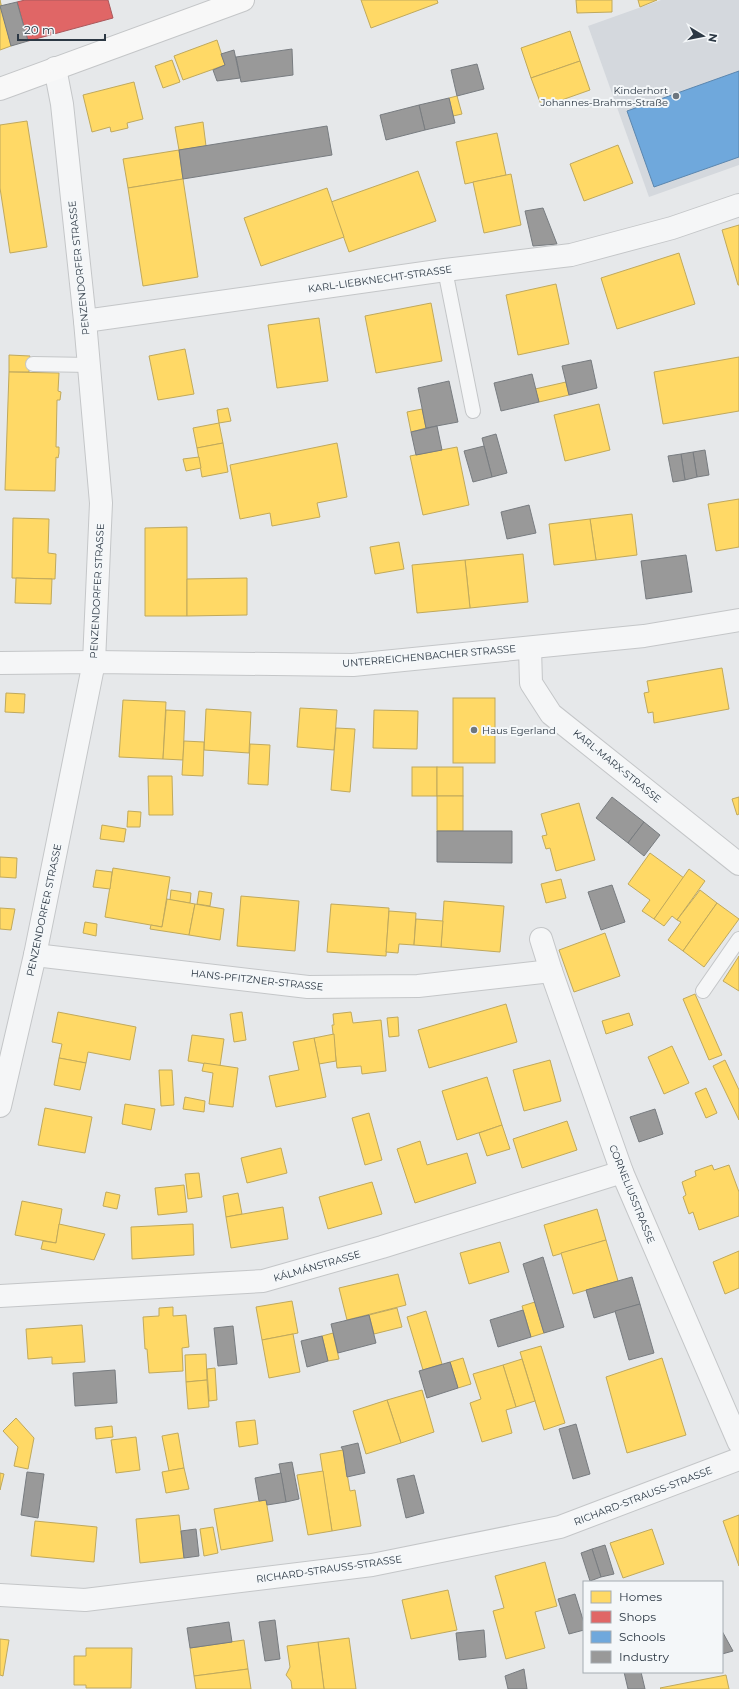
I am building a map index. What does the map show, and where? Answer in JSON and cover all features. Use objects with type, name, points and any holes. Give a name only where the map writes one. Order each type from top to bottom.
[{"type":"main road","points":[[0,89],[243,0]]},
{"type":"street","name":"PENZENDORFER STRASSE","points":[[0,1106],[35,956],[94,662],[101,503],[90,365],[62,104],[55,68]]},
{"type":"street","name":"KARL-LIEBKNECHT-STRASSE","points":[[85,322],[445,270],[571,255],[672,228],[739,205]]},
{"type":"street","name":"UNTERREICHENBACHER STRASSE","points":[[0,663],[94,662],[353,665],[644,636],[739,620]]},
{"type":"street","name":"KARL-MARX-STRASSE","points":[[530,648],[531,683],[551,714],[739,864]]},
{"type":"street","name":"CORNELIUSSTRASSE","points":[[541,939],[622,1172],[739,1442]]},
{"type":"street","name":"HANS-PFITZNER-STRASSE","points":[[35,956],[308,987],[418,986],[551,971]]},
{"type":"street","name":"KÁLMÁNSTRASSE","points":[[0,1296],[263,1281],[382,1247],[622,1172]]},
{"type":"street","name":"RICHARD-STRAUSS-STRASSE","points":[[0,1595],[85,1600],[372,1565],[560,1527],[739,1459]]},
{"type":"lane","points":[[445,270],[474,411]]},
{"type":"lane","points":[[33,364],[90,365]]},
{"type":"lane","points":[[703,991],[739,939]]},
{"type":"shaded area","name":"Kinderhort Johannes-Brahms-Straße","points":[[661,0],[739,0],[739,165],[649,197],[588,26]]},
{"type":"building: Homes","points":[[0,0],[11,46],[0,50]]},
{"type":"building: Homes","points":[[361,0],[437,0],[438,3],[371,28]]},
{"type":"building: Homes","points":[[576,0],[612,0],[612,12],[577,13]]},
{"type":"building: Homes","points":[[638,0],[657,0],[640,7]]},
{"type":"building: Homes","points":[[570,31],[580,61],[531,78],[521,48]]},
{"type":"building: Homes","points":[[217,40],[225,65],[183,80],[174,56]]},
{"type":"building: Homes","points":[[172,60],[180,82],[163,88],[155,66]]},
{"type":"building: Homes","points":[[580,61],[590,90],[542,107],[531,78]]},
{"type":"building: Homes","points":[[134,82],[143,119],[127,123],[128,128],[111,132],[110,127],[92,132],[83,95]]},
{"type":"building: Homes","points":[[457,96],[462,114],[453,116],[449,98]]},
{"type":"building: Homes","points":[[27,121],[47,247],[10,253],[0,188],[0,125]]},
{"type":"building: Homes","points":[[203,122],[206,146],[179,150],[175,127]]},
{"type":"building: Homes","points":[[497,133],[506,175],[465,184],[456,142]]},
{"type":"building: Homes","points":[[618,145],[633,183],[584,201],[570,164]]},
{"type":"building: Homes","points":[[179,150],[183,179],[128,188],[123,159]]},
{"type":"building: Homes","points":[[418,171],[436,221],[349,252],[331,202]]},
{"type":"building: Homes","points":[[511,174],[521,225],[484,233],[473,182]]},
{"type":"building: Homes","points":[[183,179],[198,277],[143,286],[128,188]]},
{"type":"building: Homes","points":[[327,188],[344,237],[261,266],[244,218]]},
{"type":"building: Homes","points":[[739,225],[739,285],[738,285],[722,230]]},
{"type":"building: Homes","points":[[679,253],[695,304],[617,329],[601,278]]},
{"type":"building: Homes","points":[[556,284],[569,344],[518,355],[506,295]]},
{"type":"building: Homes","points":[[431,303],[442,361],[376,373],[365,316]]},
{"type":"building: Homes","points":[[319,318],[328,381],[277,388],[268,325]]},
{"type":"building: Homes","points":[[185,349],[194,394],[158,400],[149,356]]},
{"type":"building: Homes","points":[[9,355],[30,356],[29,372],[9,372]]},
{"type":"building: Homes","points":[[739,357],[739,411],[663,424],[654,372]]},
{"type":"building: Homes","points":[[9,372],[59,373],[58,391],[61,392],[60,400],[57,400],[56,447],[59,447],[59,453],[58,458],[56,457],[55,491],[5,490]]},
{"type":"building: Homes","points":[[566,382],[569,395],[539,402],[535,389]]},
{"type":"building: Homes","points":[[599,404],[610,450],[565,461],[554,415]]},
{"type":"building: Homes","points":[[228,408],[231,421],[219,423],[217,410]]},
{"type":"building: Homes","points":[[422,409],[426,428],[411,432],[407,412]]},
{"type":"building: Homes","points":[[219,423],[223,443],[197,448],[193,428]]},
{"type":"building: Homes","points":[[223,443],[228,472],[202,477],[197,448]]},
{"type":"building: Homes","points":[[337,443],[347,497],[317,503],[320,517],[272,526],[270,513],[240,519],[230,465]]},
{"type":"building: Homes","points":[[457,447],[469,505],[423,515],[410,456]]},
{"type":"building: Homes","points":[[199,457],[201,468],[186,471],[183,459]]},
{"type":"building: Homes","points":[[739,499],[739,547],[716,551],[708,504]]},
{"type":"building: Homes","points":[[632,514],[637,555],[596,560],[590,519]]},
{"type":"building: Homes","points":[[13,518],[49,519],[48,553],[56,554],[55,579],[12,578]]},
{"type":"building: Homes","points":[[590,519],[596,560],[554,565],[549,524]]},
{"type":"building: Homes","points":[[187,527],[187,616],[145,616],[145,528]]},
{"type":"building: Homes","points":[[399,542],[404,569],[375,574],[370,547]]},
{"type":"building: Homes","points":[[523,554],[528,602],[470,608],[465,560]]},
{"type":"building: Homes","points":[[465,560],[470,608],[417,613],[412,565]]},
{"type":"building: Homes","points":[[16,578],[52,579],[51,604],[15,603]]},
{"type":"building: Homes","points":[[247,578],[247,615],[187,616],[187,579]]},
{"type":"building: Homes","points":[[722,668],[729,709],[654,723],[653,712],[648,713],[644,693],[649,692],[647,681]]},
{"type":"building: Homes","points":[[6,693],[25,694],[24,713],[5,712]]},
{"type":"building: Homes","name":"Haus Egerland","points":[[453,698],[495,698],[495,763],[453,763]]},
{"type":"building: Homes","points":[[123,700],[166,702],[163,759],[119,757]]},
{"type":"building: Homes","points":[[300,708],[337,710],[334,750],[297,747]]},
{"type":"building: Homes","points":[[206,709],[251,712],[249,753],[204,750]]},
{"type":"building: Homes","points":[[166,710],[185,711],[183,760],[163,759]]},
{"type":"building: Homes","points":[[374,710],[418,711],[417,749],[373,748]]},
{"type":"building: Homes","points":[[336,728],[355,729],[350,792],[331,790]]},
{"type":"building: Homes","points":[[184,741],[204,742],[203,776],[182,775]]},
{"type":"building: Homes","points":[[250,744],[270,745],[268,785],[248,784]]},
{"type":"building: Homes","points":[[412,767],[437,767],[437,796],[412,796]]},
{"type":"building: Homes","points":[[437,767],[463,767],[463,796],[437,796]]},
{"type":"building: Homes","points":[[148,776],[172,776],[173,815],[149,815]]},
{"type":"building: Homes","points":[[437,796],[463,796],[463,831],[437,831]]},
{"type":"building: Homes","points":[[739,797],[739,814],[737,815],[732,799]]},
{"type":"building: Homes","points":[[579,803],[595,860],[556,871],[550,848],[546,849],[542,836],[547,835],[541,814]]},
{"type":"building: Homes","points":[[128,811],[141,812],[140,827],[127,827]]},
{"type":"building: Homes","points":[[102,825],[126,829],[124,842],[100,839]]},
{"type":"building: Homes","points":[[650,853],[684,878],[654,919],[642,911],[650,900],[628,884]]},
{"type":"building: Homes","points":[[0,857],[17,858],[16,878],[0,877]]},
{"type":"building: Homes","points":[[113,868],[170,877],[162,927],[105,917]]},
{"type":"building: Homes","points":[[689,869],[705,881],[677,920],[672,916],[664,926],[654,919]]},
{"type":"building: Homes","points":[[96,870],[112,872],[110,889],[93,887]]},
{"type":"building: Homes","points":[[561,879],[566,898],[546,903],[541,884]]},
{"type":"building: Homes","points":[[171,890],[191,893],[190,903],[170,900]]},
{"type":"building: Homes","points":[[700,890],[717,903],[683,951],[668,940],[681,922],[677,920]]},
{"type":"building: Homes","points":[[199,891],[212,893],[210,906],[197,904]]},
{"type":"building: Homes","points":[[241,896],[299,901],[295,951],[237,946]]},
{"type":"building: Homes","points":[[167,899],[195,904],[189,935],[150,929],[151,925],[162,927]]},
{"type":"building: Homes","points":[[444,901],[504,906],[500,952],[441,947]]},
{"type":"building: Homes","points":[[717,903],[739,919],[704,967],[683,951]]},
{"type":"building: Homes","points":[[195,904],[224,909],[220,940],[189,935]]},
{"type":"building: Homes","points":[[331,904],[389,908],[386,956],[327,952]]},
{"type":"building: Homes","points":[[0,908],[15,909],[11,930],[0,929]]},
{"type":"building: Homes","points":[[389,911],[416,913],[414,945],[399,944],[398,953],[386,952]]},
{"type":"building: Homes","points":[[416,919],[443,921],[441,947],[414,945]]},
{"type":"building: Homes","points":[[85,922],[97,924],[96,936],[83,933]]},
{"type":"building: Homes","points":[[605,933],[620,976],[574,992],[559,950]]},
{"type":"building: Homes","points":[[739,956],[739,991],[723,981]]},
{"type":"building: Homes","points":[[695,994],[722,1055],[709,1060],[683,999]]},
{"type":"building: Homes","points":[[506,1004],[517,1042],[429,1068],[418,1030]]},
{"type":"building: Homes","points":[[58,1012],[136,1027],[130,1060],[88,1052],[86,1063],[59,1058],[62,1044],[52,1042]]},
{"type":"building: Homes","points":[[242,1012],[246,1040],[234,1042],[230,1014]]},
{"type":"building: Homes","points":[[351,1012],[353,1023],[381,1020],[386,1071],[362,1074],[361,1066],[337,1068],[332,1025],[334,1025],[333,1014]]},
{"type":"building: Homes","points":[[629,1013],[633,1025],[606,1034],[602,1021]]},
{"type":"building: Homes","points":[[398,1017],[399,1036],[389,1037],[387,1018]]},
{"type":"building: Homes","points":[[334,1034],[336,1061],[319,1064],[314,1038]]},
{"type":"building: Homes","points":[[192,1035],[224,1039],[220,1066],[188,1061]]},
{"type":"building: Homes","points":[[314,1038],[326,1097],[276,1107],[269,1076],[299,1070],[293,1042]]},
{"type":"building: Homes","points":[[672,1046],[689,1083],[664,1094],[648,1057]]},
{"type":"building: Homes","points":[[59,1058],[86,1063],[80,1090],[54,1085]]},
{"type":"building: Homes","points":[[550,1060],[561,1101],[524,1111],[513,1070]]},
{"type":"building: Homes","points":[[725,1060],[739,1090],[739,1120],[713,1066]]},
{"type":"building: Homes","points":[[204,1063],[238,1068],[233,1107],[209,1104],[213,1073],[202,1071]]},
{"type":"building: Homes","points":[[159,1070],[172,1070],[174,1105],[161,1106]]},
{"type":"building: Homes","points":[[487,1077],[502,1125],[457,1140],[442,1091]]},
{"type":"building: Homes","points":[[706,1088],[717,1113],[706,1118],[695,1093]]},
{"type":"building: Homes","points":[[185,1097],[205,1101],[204,1112],[183,1109]]},
{"type":"building: Homes","points":[[125,1104],[155,1109],[151,1130],[122,1124]]},
{"type":"building: Homes","points":[[45,1108],[92,1117],[85,1153],[38,1145]]},
{"type":"building: Homes","points":[[369,1113],[382,1160],[365,1165],[352,1118]]},
{"type":"building: Homes","points":[[567,1121],[577,1150],[522,1168],[513,1139]]},
{"type":"building: Homes","points":[[502,1125],[510,1149],[487,1156],[479,1133]]},
{"type":"building: Homes","points":[[420,1141],[427,1165],[467,1153],[476,1183],[415,1203],[397,1149]]},
{"type":"building: Homes","points":[[281,1148],[287,1173],[247,1183],[241,1158]]},
{"type":"building: Homes","points":[[712,1165],[714,1170],[729,1165],[739,1192],[739,1216],[699,1230],[693,1212],[689,1214],[683,1197],[686,1195],[682,1182],[696,1176],[695,1171]]},
{"type":"building: Homes","points":[[199,1173],[202,1197],[188,1199],[185,1174]]},
{"type":"building: Homes","points":[[372,1182],[382,1214],[328,1229],[319,1197]]},
{"type":"building: Homes","points":[[184,1185],[187,1212],[158,1215],[155,1188]]},
{"type":"building: Homes","points":[[106,1192],[120,1195],[117,1209],[103,1206]]},
{"type":"building: Homes","points":[[238,1193],[242,1214],[226,1217],[223,1196]]},
{"type":"building: Homes","points":[[22,1201],[62,1209],[56,1243],[15,1235]]},
{"type":"building: Homes","points":[[283,1207],[288,1239],[231,1248],[226,1217]]},
{"type":"building: Homes","points":[[597,1209],[606,1240],[553,1256],[544,1225]]},
{"type":"building: Homes","points":[[59,1224],[105,1234],[94,1260],[41,1249],[43,1241],[56,1243]]},
{"type":"building: Homes","points":[[193,1224],[194,1255],[132,1259],[131,1227]]},
{"type":"building: Homes","points":[[606,1240],[618,1281],[573,1294],[561,1253]]},
{"type":"building: Homes","points":[[500,1242],[509,1272],[469,1284],[460,1253]]},
{"type":"building: Homes","points":[[739,1251],[739,1288],[725,1294],[713,1262]]},
{"type":"building: Homes","points":[[398,1274],[406,1305],[347,1320],[339,1288]]},
{"type":"building: Homes","points":[[292,1301],[298,1333],[262,1340],[256,1307]]},
{"type":"building: Homes","points":[[535,1302],[544,1333],[531,1337],[522,1306]]},
{"type":"building: Homes","points":[[173,1307],[173,1316],[186,1315],[189,1347],[182,1348],[183,1371],[149,1373],[147,1349],[145,1349],[143,1317],[159,1316],[159,1308]]},
{"type":"building: Homes","points":[[397,1308],[402,1327],[374,1334],[369,1315]]},
{"type":"building: Homes","points":[[426,1311],[442,1364],[423,1370],[407,1317]]},
{"type":"building: Homes","points":[[82,1325],[85,1362],[52,1364],[52,1357],[28,1359],[26,1329]]},
{"type":"building: Homes","points":[[333,1333],[339,1359],[328,1361],[322,1336]]},
{"type":"building: Homes","points":[[293,1334],[300,1372],[269,1378],[262,1340]]},
{"type":"building: Homes","points":[[541,1346],[565,1423],[544,1430],[520,1352]]},
{"type":"building: Homes","points":[[206,1354],[207,1380],[186,1382],[185,1355]]},
{"type":"building: Homes","points":[[463,1358],[471,1384],[458,1388],[450,1362]]},
{"type":"building: Homes","points":[[662,1358],[686,1435],[627,1453],[606,1377]]},
{"type":"building: Homes","points":[[522,1359],[535,1401],[516,1407],[503,1365]]},
{"type":"building: Homes","points":[[503,1365],[516,1407],[506,1410],[512,1433],[482,1442],[470,1403],[481,1399],[473,1374]]},
{"type":"building: Homes","points":[[215,1368],[217,1400],[209,1401],[207,1369]]},
{"type":"building: Homes","points":[[207,1380],[209,1407],[188,1409],[186,1382]]},
{"type":"building: Homes","points":[[422,1390],[434,1432],[401,1443],[387,1400]]},
{"type":"building: Homes","points":[[387,1400],[401,1443],[366,1454],[353,1411]]},
{"type":"building: Homes","points":[[16,1418],[34,1438],[28,1469],[14,1466],[18,1447],[3,1431]]},
{"type":"building: Homes","points":[[255,1420],[258,1444],[239,1447],[236,1422]]},
{"type":"building: Homes","points":[[112,1426],[113,1437],[96,1439],[95,1428]]},
{"type":"building: Homes","points":[[178,1433],[184,1468],[169,1471],[162,1436]]},
{"type":"building: Homes","points":[[136,1437],[140,1470],[116,1473],[111,1440]]},
{"type":"building: Homes","points":[[343,1450],[350,1491],[355,1490],[361,1526],[332,1531],[320,1454]]},
{"type":"building: Homes","points":[[184,1468],[189,1489],[166,1493],[162,1472]]},
{"type":"building: Homes","points":[[323,1471],[332,1531],[308,1535],[297,1475]]},
{"type":"building: Homes","points":[[0,1473],[4,1474],[0,1490]]},
{"type":"building: Homes","points":[[266,1500],[273,1541],[221,1550],[214,1509]]},
{"type":"building: Homes","points":[[179,1515],[184,1558],[140,1563],[136,1519]]},
{"type":"building: Homes","points":[[739,1515],[739,1566],[723,1521]]},
{"type":"building: Homes","points":[[35,1521],[97,1527],[94,1562],[31,1556]]},
{"type":"building: Homes","points":[[213,1527],[218,1553],[204,1556],[200,1529]]},
{"type":"building: Homes","points":[[652,1529],[664,1564],[623,1578],[610,1543]]},
{"type":"building: Homes","points":[[545,1562],[557,1606],[535,1612],[545,1648],[506,1659],[493,1611],[504,1608],[495,1576]]},
{"type":"building: Homes","points":[[448,1590],[457,1630],[411,1639],[402,1600]]},
{"type":"building: Homes","points":[[349,1638],[356,1689],[324,1689],[318,1642]]},
{"type":"building: Homes","points":[[0,1639],[9,1640],[3,1676],[0,1675]]},
{"type":"building: Homes","points":[[244,1640],[248,1669],[194,1676],[190,1648]]},
{"type":"building: Homes","points":[[318,1642],[324,1689],[292,1689],[291,1681],[286,1675],[290,1667],[287,1646]]},
{"type":"building: Homes","points":[[86,1648],[132,1648],[131,1688],[86,1688],[86,1685],[74,1685],[74,1656],[86,1656]]},
{"type":"building: Homes","points":[[248,1669],[251,1689],[196,1689],[194,1676]]},
{"type":"building: Homes","points":[[726,1675],[729,1689],[660,1688]]},
{"type":"building: Shops","points":[[25,0],[108,0],[113,18],[28,41],[17,2]]},
{"type":"building: Schools","points":[[739,71],[739,157],[654,187],[627,111]]},
{"type":"building: Industry","points":[[17,2],[28,41],[11,46],[0,6]]},
{"type":"building: Industry","points":[[292,49],[293,75],[241,82],[236,57]]},
{"type":"building: Industry","points":[[234,50],[240,78],[217,81],[213,70],[225,65],[221,54]]},
{"type":"building: Industry","points":[[477,64],[484,89],[457,96],[451,70]]},
{"type":"building: Industry","points":[[449,98],[455,123],[425,130],[419,105]]},
{"type":"building: Industry","points":[[419,105],[425,130],[386,140],[380,115]]},
{"type":"building: Industry","points":[[327,126],[332,155],[183,179],[179,150]]},
{"type":"building: Industry","points":[[543,208],[557,244],[533,246],[525,211]]},
{"type":"building: Industry","points":[[591,360],[597,388],[569,395],[562,366]]},
{"type":"building: Industry","points":[[532,374],[539,402],[501,411],[494,383]]},
{"type":"building: Industry","points":[[449,381],[458,422],[426,428],[418,388]]},
{"type":"building: Industry","points":[[437,426],[442,450],[416,455],[411,432]]},
{"type":"building: Industry","points":[[496,434],[507,473],[492,477],[482,438]]},
{"type":"building: Industry","points":[[484,446],[492,477],[473,482],[464,451]]},
{"type":"building: Industry","points":[[705,450],[709,475],[697,477],[693,452]]},
{"type":"building: Industry","points":[[693,452],[697,477],[685,480],[681,454]]},
{"type":"building: Industry","points":[[681,454],[685,480],[673,482],[668,456]]},
{"type":"building: Industry","points":[[529,505],[536,533],[507,539],[501,512]]},
{"type":"building: Industry","points":[[686,555],[692,592],[646,599],[641,561]]},
{"type":"building: Industry","points":[[612,797],[644,822],[628,843],[596,818]]},
{"type":"building: Industry","points":[[644,822],[660,835],[644,856],[628,843]]},
{"type":"building: Industry","points":[[437,831],[512,831],[512,863],[437,862]]},
{"type":"building: Industry","points":[[612,885],[625,922],[601,930],[588,892]]},
{"type":"building: Industry","points":[[655,1109],[663,1134],[639,1142],[630,1117]]},
{"type":"building: Industry","points":[[543,1257],[564,1327],[544,1333],[523,1264]]},
{"type":"building: Industry","points":[[632,1277],[640,1304],[594,1318],[586,1290]]},
{"type":"building: Industry","points":[[640,1304],[654,1353],[629,1360],[615,1311]]},
{"type":"building: Industry","points":[[523,1310],[531,1337],[498,1347],[490,1320]]},
{"type":"building: Industry","points":[[369,1315],[376,1343],[338,1353],[331,1324]]},
{"type":"building: Industry","points":[[233,1326],[237,1364],[218,1366],[214,1328]]},
{"type":"building: Industry","points":[[322,1336],[328,1361],[307,1367],[301,1341]]},
{"type":"building: Industry","points":[[450,1362],[458,1388],[427,1398],[419,1371]]},
{"type":"building: Industry","points":[[115,1370],[117,1403],[75,1406],[73,1373]]},
{"type":"building: Industry","points":[[576,1424],[590,1474],[573,1479],[559,1429]]},
{"type":"building: Industry","points":[[358,1443],[365,1473],[347,1477],[343,1450],[341,1447]]},
{"type":"building: Industry","points":[[292,1462],[299,1499],[286,1502],[279,1464]]},
{"type":"building: Industry","points":[[27,1472],[44,1474],[38,1518],[21,1515]]},
{"type":"building: Industry","points":[[281,1473],[286,1502],[267,1505],[266,1500],[259,1501],[255,1478]]},
{"type":"building: Industry","points":[[414,1475],[424,1513],[406,1518],[397,1479]]},
{"type":"building: Industry","points":[[196,1529],[199,1556],[184,1558],[181,1531]]},
{"type":"building: Industry","points":[[605,1545],[614,1574],[601,1577],[592,1549]]},
{"type":"building: Industry","points":[[592,1549],[601,1577],[590,1581],[581,1553]]},
{"type":"building: Industry","points":[[575,1594],[583,1620],[583,1630],[569,1634],[558,1599]]},
{"type":"building: Industry","points":[[275,1620],[280,1659],[265,1661],[259,1622]]},
{"type":"building: Industry","points":[[229,1622],[232,1642],[190,1648],[187,1628]]},
{"type":"building: Industry","points":[[484,1630],[486,1657],[459,1660],[456,1633]]},
{"type":"building: Industry","points":[[723,1633],[733,1651],[723,1654]]},
{"type":"building: Industry","points":[[524,1669],[527,1689],[508,1689],[505,1676]]},
{"type":"building: Industry","points":[[624,1673],[641,1673],[645,1689],[628,1689]]},
{"type":"place","name":"Kinderhort Johannes-Brahms-Straße","points":[[676,96]]},
{"type":"place","name":"Haus Egerland","points":[[474,730]]}]
